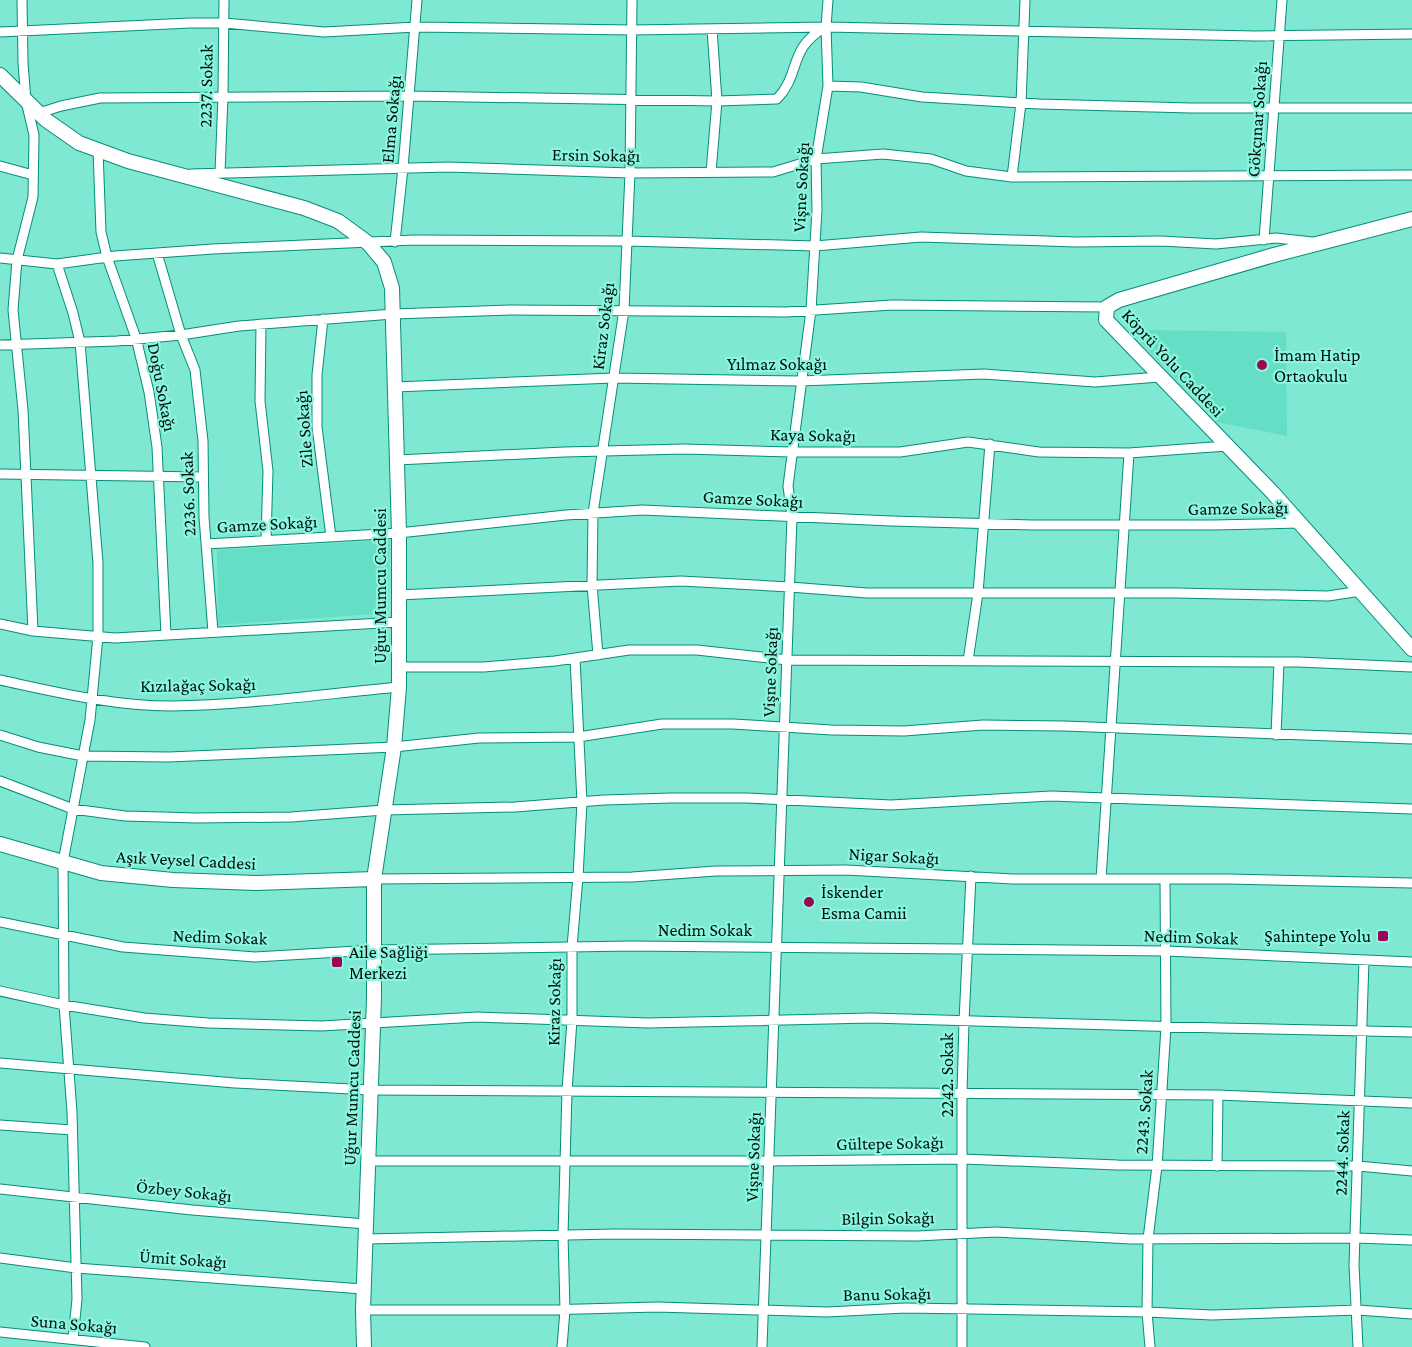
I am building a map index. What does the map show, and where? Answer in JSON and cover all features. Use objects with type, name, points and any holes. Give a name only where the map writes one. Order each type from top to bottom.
[{"type":"street","points":[[22,0],[26,101],[34,135],[33,197],[17,260],[12,310],[23,410],[33,631]]},
{"type":"street","name":"2237. Sokak","points":[[220,173],[224,96],[224,0]]},
{"type":"street","name":"Elma Sokağı","points":[[395,242],[417,0]]},
{"type":"street","name":"Kiraz Sokağı","points":[[598,655],[592,585],[593,513],[624,310],[630,172],[632,0]]},
{"type":"street","name":"Vişne Sokağı","points":[[762,1347],[788,660],[792,517],[788,486],[811,310],[817,210],[816,159],[828,86],[826,27],[828,0]]},
{"type":"street","points":[[1012,177],[1021,103],[1025,0]]},
{"type":"street","name":"Gökçınar Sokağı","points":[[1264,240],[1282,0]]},
{"type":"street","points":[[0,32],[224,23],[324,32],[416,27],[632,30],[826,27],[1024,32],[1412,34]]},
{"type":"street","points":[[39,113],[100,98],[410,96],[717,101],[777,99],[787,90],[798,55],[809,37],[826,27]]},
{"type":"street","points":[[711,172],[717,101],[712,29]]},
{"type":"street","name":"Uğur Mumcu Caddesi","points":[[0,75],[39,113],[79,143],[128,161],[304,208],[338,221],[368,243],[384,262],[392,288],[399,533],[399,687],[394,747],[374,879],[373,1025],[363,1289],[364,1347]]},
{"type":"street","points":[[828,86],[861,87],[922,98],[1021,103],[1191,108],[1412,108]]},
{"type":"street","name":"Doğu Sokağı","points":[[98,150],[101,232],[107,257],[136,338],[149,392],[159,475],[166,635]]},
{"type":"street","name":"Ersin Sokağı","points":[[176,174],[448,167],[630,172],[773,172],[816,159],[883,154],[931,159],[966,171],[1012,177],[1412,175]]},
{"type":"street","points":[[0,166],[33,175]]},
{"type":"street","name":"Köprü Yolu Caddesi","points":[[1412,219],[1318,243],[1119,300],[1107,307],[1106,320],[1300,523],[1412,648]]},
{"type":"street","points":[[0,258],[57,264],[107,257],[213,249],[395,242],[627,241],[814,246],[921,237],[1054,242],[1161,241],[1216,244],[1276,238],[1318,243]]},
{"type":"street","name":"2236. Sokak","points":[[157,253],[181,335],[195,370],[203,441],[206,544],[213,632]]},
{"type":"street","points":[[57,264],[74,313],[80,342],[98,563],[98,636],[93,700],[63,862],[64,1005],[72,1131],[77,1299],[73,1339]]},
{"type":"street","points":[[0,345],[181,335],[261,324],[393,314],[510,310],[811,310],[903,305],[1107,307]]},
{"type":"street","name":"Zile Sokağı","points":[[323,319],[317,375],[317,427],[331,537]]},
{"type":"street","points":[[261,324],[260,401],[268,471],[266,540]]},
{"type":"street","name":"Yılmaz Sokağı","points":[[395,387],[613,378],[801,381],[984,374],[1095,382],[1159,377]]},
{"type":"street","name":"Kaya Sokağı","points":[[397,460],[684,449],[900,453],[968,442],[1039,452],[1129,453],[1227,446]]},
{"type":"street","points":[[968,661],[978,593],[990,444]]},
{"type":"street","points":[[1101,879],[1129,453]]},
{"type":"street","points":[[0,474],[203,477]]},
{"type":"street","name":"Gamze Sokağı","points":[[206,544],[399,533],[642,510],[984,523],[1124,525],[1300,523]]},
{"type":"street","points":[[399,595],[681,581],[790,586],[867,593],[1328,596],[1362,591]]},
{"type":"street","points":[[0,624],[33,631],[115,638],[399,622]]},
{"type":"street","points":[[399,667],[484,667],[629,650],[697,650],[788,660],[1279,662],[1412,667]]},
{"type":"street","name":"Kiraz Sokağı","points":[[562,1347],[565,1310],[563,1235],[567,1091],[572,1020],[572,947],[579,877],[582,802],[576,658]]},
{"type":"street","points":[[1276,735],[1279,662]]},
{"type":"street","name":"Kızılağaç Sokağı","points":[[0,680],[93,700],[170,706],[243,702],[399,687]]},
{"type":"street","points":[[0,735],[38,747],[83,756],[169,757],[394,747],[479,738],[578,737],[662,724],[733,724],[904,731],[983,725],[1412,739]]},
{"type":"street","points":[[0,782],[73,809],[125,816],[197,818],[291,817],[384,810],[515,807],[671,798],[891,805],[1051,796],[1412,809]]},
{"type":"street","name":"Aşık Veysel Caddesi","points":[[0,844],[101,873],[173,880],[256,883],[374,879]]},
{"type":"street","name":"Nigar Sokağı","points":[[374,879],[632,877],[716,871],[846,870],[1013,879],[1165,879],[1412,884]]},
{"type":"street","name":"2242. Sokak","points":[[962,1347],[962,1093],[971,876]]},
{"type":"street","name":"2243. Sokak","points":[[1149,1347],[1148,1239],[1157,1166],[1166,1027],[1165,879]]},
{"type":"street","name":"Nedim Sokak","points":[[0,922],[123,947],[255,957],[374,950],[777,947],[1166,951],[1412,962]]},
{"type":"street","name":"2244. Sokak","points":[[1359,1347],[1354,1265],[1364,960]]},
{"type":"street","points":[[0,991],[64,1005],[144,1018],[208,1023],[373,1025],[477,1017],[648,1023],[871,1018],[1412,1032]]},
{"type":"street","points":[[0,1063],[235,1083],[370,1089],[1218,1095],[1412,1103]]},
{"type":"street","points":[[1216,1166],[1218,1095]]},
{"type":"street","points":[[0,1125],[72,1131]]},
{"type":"street","name":"Gültepe Sokağı","points":[[368,1161],[963,1159],[1157,1166],[1359,1166],[1412,1171]]},
{"type":"street","name":"Özbey Sokağı","points":[[0,1189],[192,1210],[366,1224]]},
{"type":"street","name":"Bilgin Sokağı","points":[[365,1239],[563,1235],[872,1236],[1006,1233],[1148,1239],[1412,1240]]},
{"type":"street","name":"Ümit Sokağı","points":[[0,1258],[76,1268],[363,1289]]},
{"type":"street","name":"Banu Sokağı","points":[[363,1310],[565,1310],[657,1307],[827,1312],[905,1308],[1147,1311],[1212,1315],[1358,1310],[1412,1314]]},
{"type":"street","name":"Suna Sokağı","points":[[0,1332],[145,1347]]},
{"type":"shaded area","points":[[1140,330],[1286,332],[1287,436],[1217,422],[1141,342]]},
{"type":"shaded area","points":[[390,540],[388,613],[218,625],[217,550]]},
{"type":"place","name":"İmam Hatip Ortaokulu","points":[[1262,365]]},
{"type":"place","name":"İskender Esma Camii","points":[[809,902]]},
{"type":"place","name":"Şahintepe Yolu","points":[[1383,936]]},
{"type":"place","name":"Aile Sağliği Merkezi","points":[[337,962]]}]
